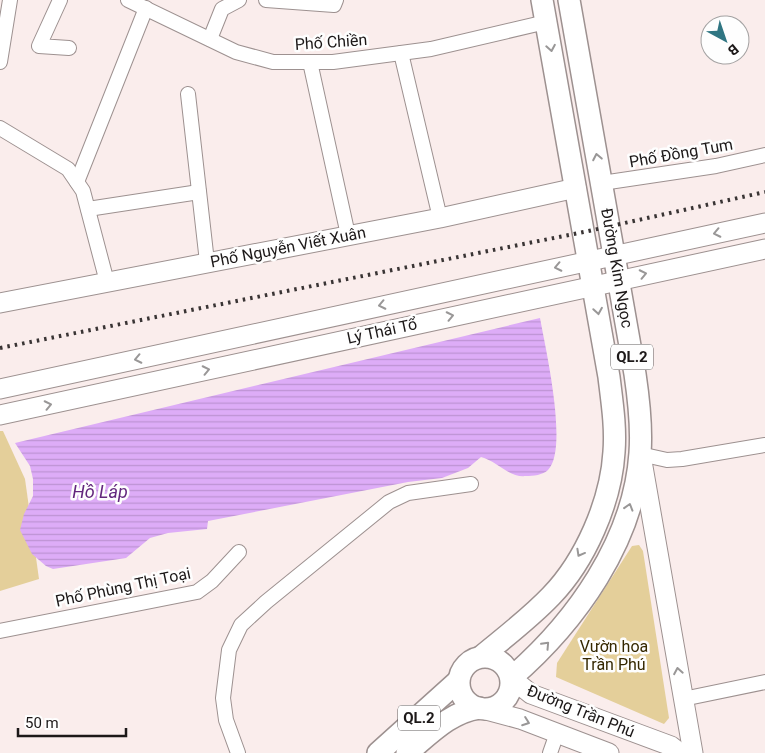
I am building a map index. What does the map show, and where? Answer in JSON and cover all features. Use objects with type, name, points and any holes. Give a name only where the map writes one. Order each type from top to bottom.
[{"type":"main road","name":"Đường Kim Ngọc","points":[[482,656],[550,597],[563,582],[592,531],[609,486],[614,453],[614,418],[594,284],[542,0]]},
{"type":"main road","name":"Đường Kim Ngọc","points":[[511,678],[561,628],[604,565],[626,519],[635,488],[640,454],[640,415],[619,279],[568,0]]},
{"type":"main road","name":"Phố Nguyễn Viết Xuân","points":[[0,303],[440,218],[576,188]]},
{"type":"main road","name":"Lý Thái Tổ","points":[[0,389],[615,254],[765,223]]},
{"type":"main road","name":"Lý Thái Tổ","points":[[0,415],[594,284],[765,249]]},
{"type":"main road","points":[[640,454],[693,753]]},
{"type":"main road","points":[[482,656],[501,661],[511,678]]},
{"type":"main road","name":"QL.2","points":[[378,753],[458,681],[466,664],[482,656]]},
{"type":"main road","name":"QL.2","points":[[407,753],[448,719],[463,712],[479,708],[492,708],[503,702],[510,691],[511,678]]},
{"type":"main road","name":"Đường Trần Phú","points":[[511,678],[530,694],[671,746],[680,753]]},
{"type":"main road","name":"QL.2","points":[[458,681],[464,698],[479,708]]},
{"type":"main road","name":"Đường Trần Phú","points":[[479,708],[520,719],[609,753]]},
{"type":"street","points":[[0,62],[10,0]]},
{"type":"street","points":[[60,0],[39,46],[69,48]]},
{"type":"street","name":"Phố Chiền","points":[[128,0],[236,52],[273,62],[333,62],[431,49],[546,22]]},
{"type":"street","points":[[210,39],[222,9],[239,0]]},
{"type":"street","points":[[266,0],[334,5],[336,0]]},
{"type":"street","points":[[77,182],[146,8]]},
{"type":"street","points":[[401,53],[440,218]]},
{"type":"street","points":[[310,62],[348,235]]},
{"type":"street","points":[[188,94],[207,262]]},
{"type":"street","points":[[0,128],[68,169],[83,191],[107,282]]},
{"type":"street","name":"Phố Đồng Tum","points":[[602,183],[716,166],[765,155]]},
{"type":"street","points":[[88,209],[199,192]]},
{"type":"street","points":[[640,454],[667,460],[682,459],[765,445]]},
{"type":"street","points":[[238,753],[226,720],[223,698],[229,650],[241,625],[266,602],[389,502],[408,493],[471,484]]},
{"type":"street","name":"Phố Phùng Thị Toại","points":[[0,631],[197,592],[212,581],[239,552]]},
{"type":"street","points":[[683,698],[765,682]]},
{"type":"street","points":[[550,753],[557,733]]},
{"type":"green space","points":[[0,431],[3,431],[25,479],[39,579],[0,591]]},
{"type":"green space","name":"Vườn hoa Trần Phú","points":[[639,545],[643,551],[669,718],[664,724],[556,677],[557,663],[632,546]]},
{"type":"water","name":"Hồ Láp","points":[[540,318],[554,397],[556,420],[554,459],[548,470],[543,473],[520,476],[481,457],[468,468],[442,478],[408,482],[208,521],[207,529],[168,533],[150,538],[126,558],[53,569],[46,566],[32,554],[20,530],[24,514],[33,496],[33,479],[30,466],[15,443]]},
{"type":"railway","points":[[0,348],[584,232],[765,192]]}]
